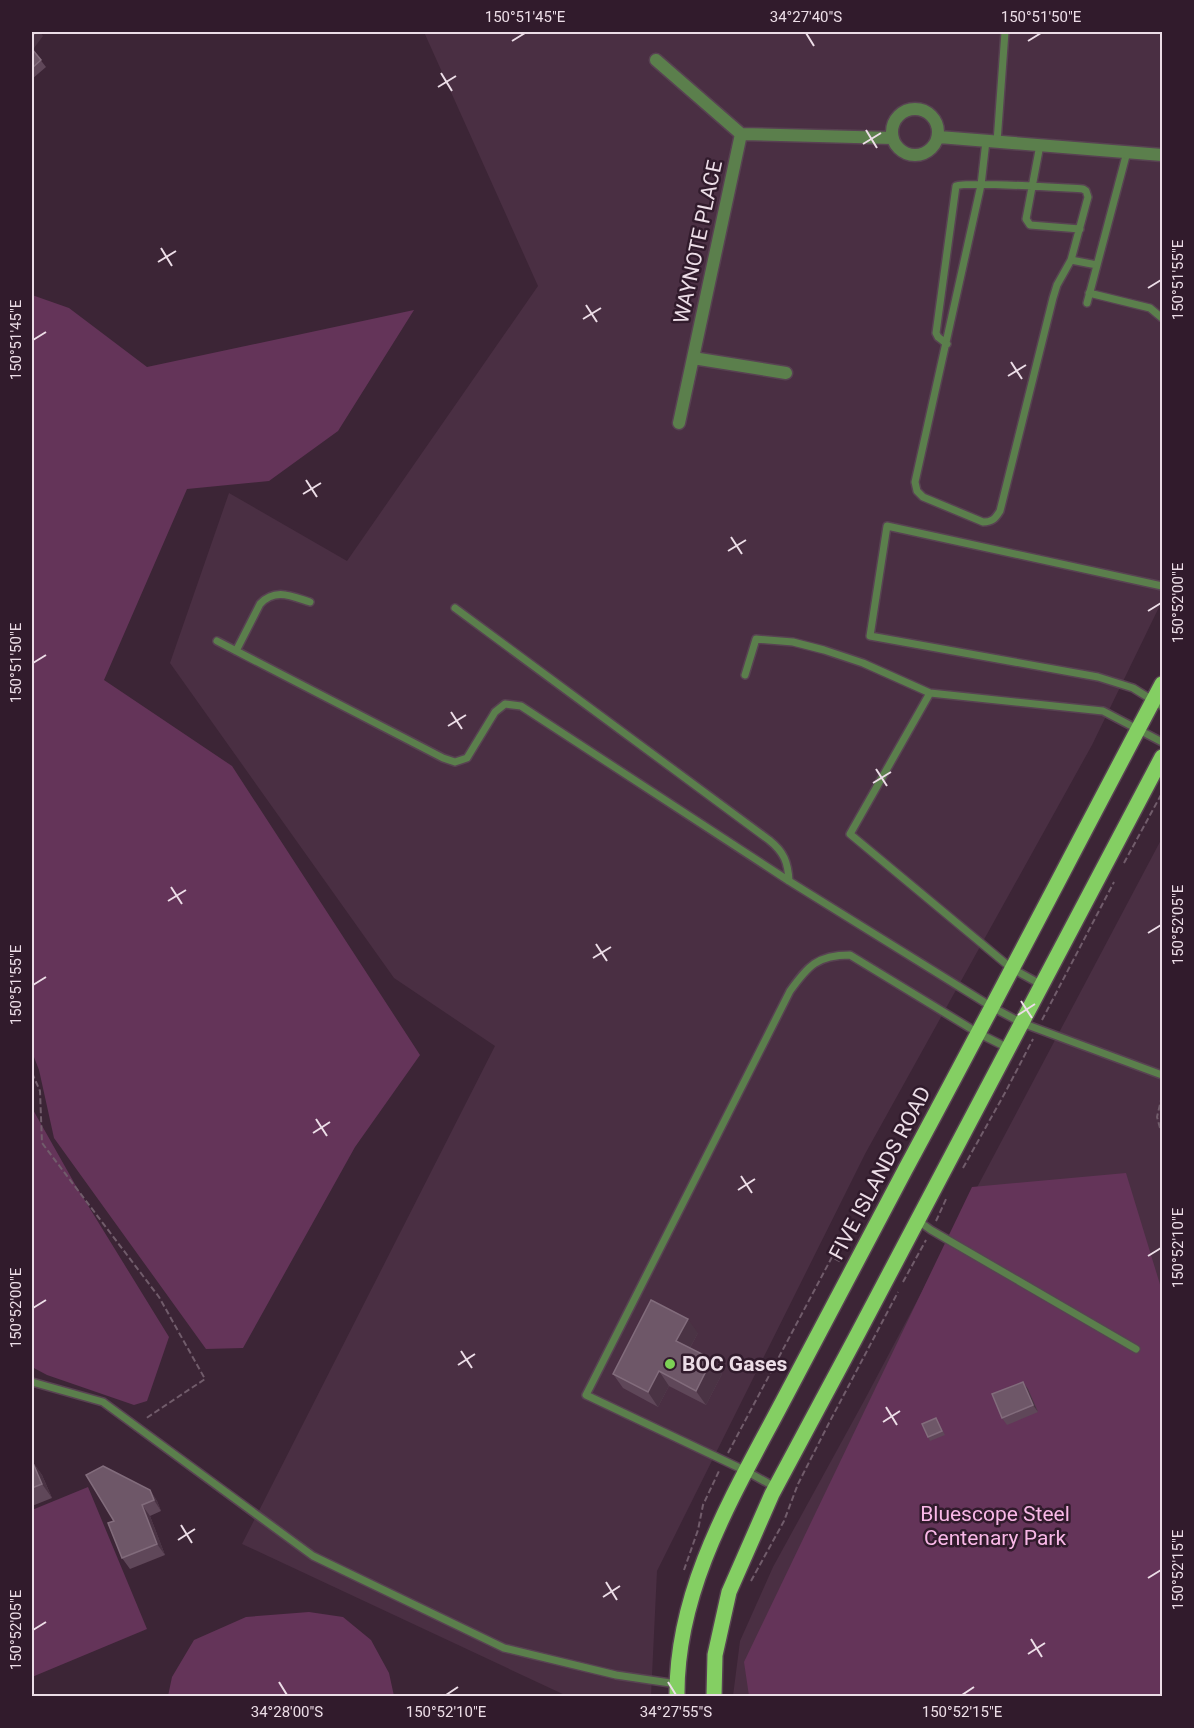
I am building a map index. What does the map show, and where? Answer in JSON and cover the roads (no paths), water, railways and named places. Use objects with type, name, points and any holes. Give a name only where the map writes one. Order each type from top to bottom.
[{"type":"main road","name":"FIVE ISLANDS ROAD","points":[[677,1690],[683,1632],[693,1589],[718,1527],[1011,968],[1139,729],[1158,704],[1162,684]]},
{"type":"main road","points":[[714,1696],[715,1655],[729,1592],[776,1487],[1162,757]]},
{"type":"street","points":[[656,60],[741,134],[892,138]]},
{"type":"street","points":[[908,109],[923,109],[937,121],[939,137],[932,149],[917,156],[901,152],[892,138],[891,128],[897,116],[908,109]]},
{"type":"street","name":"WAYNOTE PLACE","points":[[679,423],[741,134]]},
{"type":"street","points":[[939,137],[1162,155]]},
{"type":"street","points":[[693,358],[786,373]]},
{"type":"lane","points":[[948,344],[936,333],[956,186],[960,184],[981,185],[1032,187],[1086,191],[1088,197],[1080,229],[1071,260],[1057,285],[1000,511],[991,522],[983,522],[923,496],[918,491],[915,482],[948,344],[981,185],[991,141],[1005,32]]},
{"type":"lane","points":[[1040,145],[1027,223],[1080,229]]},
{"type":"lane","points":[[1087,303],[1127,152]]},
{"type":"lane","points":[[1071,260],[1097,265]]},
{"type":"lane","points":[[1089,293],[1150,308],[1162,318]]},
{"type":"lane","points":[[1158,704],[1133,688],[1098,677],[870,636],[887,526],[1162,586]]},
{"type":"lane","points":[[236,651],[260,604],[266,598],[273,594],[282,594],[310,602]]},
{"type":"lane","points":[[454,608],[769,840],[785,856],[789,881]]},
{"type":"lane","points":[[745,675],[756,639],[793,642],[863,663],[930,693],[1103,711],[1162,742]]},
{"type":"lane","points":[[217,641],[443,758],[455,762],[467,758],[495,712],[505,704],[521,706],[789,881],[992,1007],[1022,1023],[1162,1074]]},
{"type":"lane","points":[[930,693],[850,834],[1011,968],[1042,985]]},
{"type":"lane","points":[[776,1487],[586,1395],[790,991],[804,971],[818,960],[833,955],[850,955],[1008,1049]]},
{"type":"lane","points":[[917,1220],[1136,1349]]},
{"type":"lane","points":[[32,1382],[102,1402],[313,1556],[504,1648],[677,1690]]},
{"type":"place","name":"BOC Gases","points":[[670,1364]]},
{"type":"park label","name":"Bluescope Steel Centenary Park","points":[[995,1526]]}]
